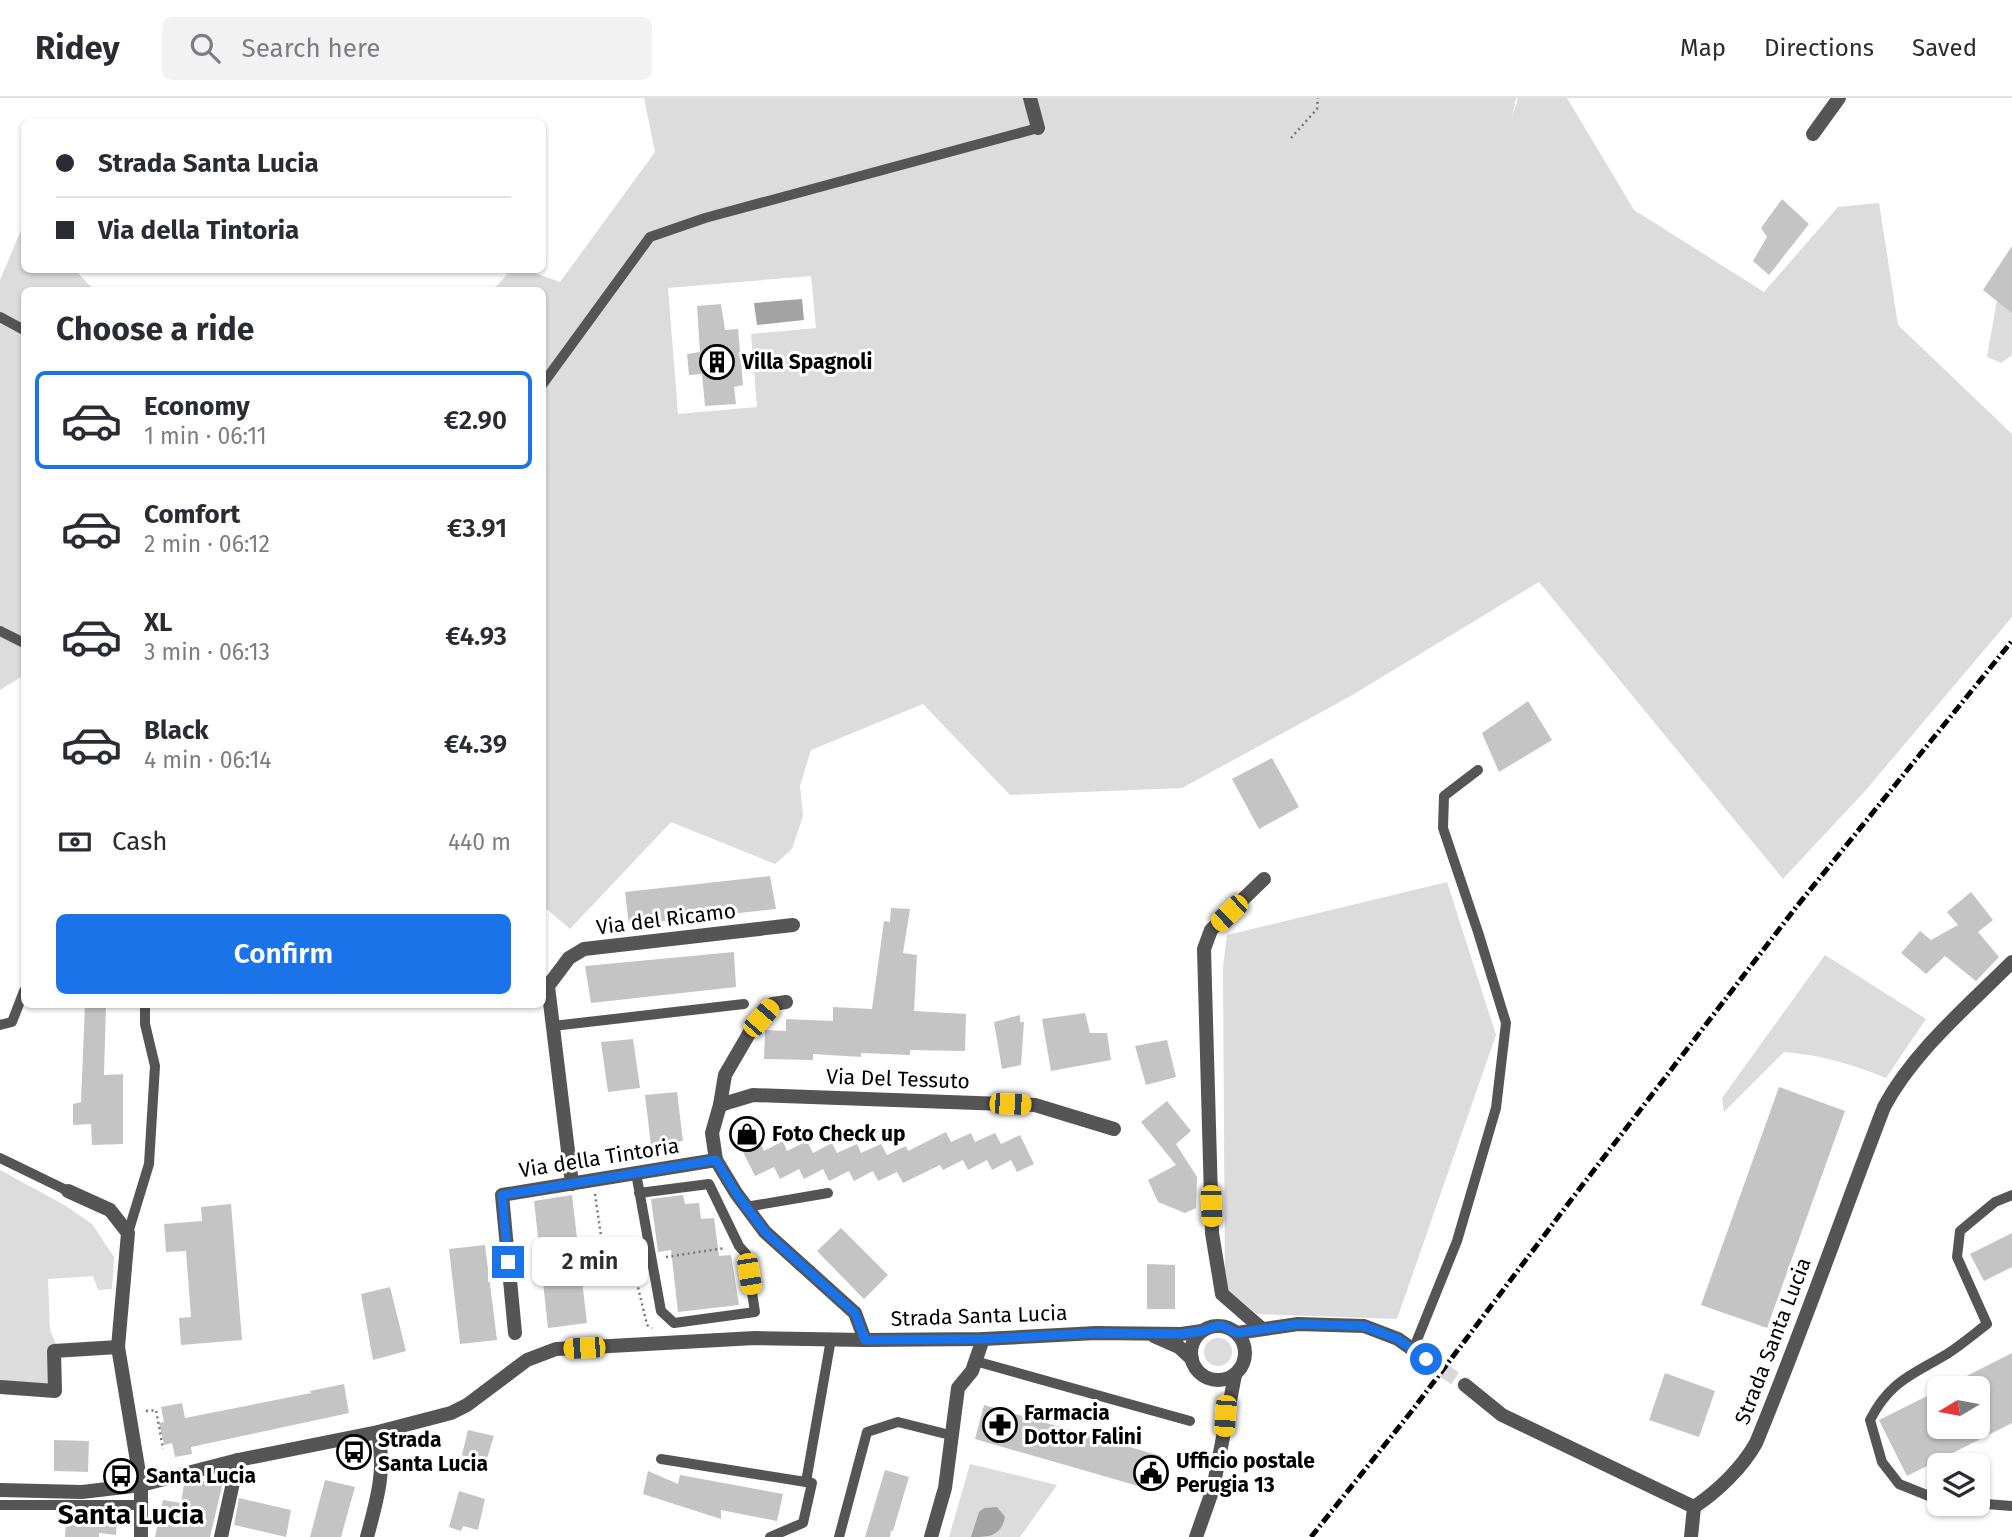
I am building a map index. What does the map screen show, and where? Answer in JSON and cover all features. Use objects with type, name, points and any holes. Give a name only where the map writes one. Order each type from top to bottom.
[{"type":"street","points":[[1030,98],[1038,128]]},
{"type":"street","points":[[1813,134],[1839,98]]},
{"type":"street","points":[[1261,1328],[1222,1294],[1212,1233],[1204,949],[1211,930],[1264,878]]},
{"type":"street","name":"Via del Ricamo","points":[[572,1184],[548,986],[569,958],[584,949],[793,925]]},
{"type":"street","name":"Strada Santa Lucia","points":[[1694,1507],[1719,1488],[1750,1454],[1756,1443],[1791,1359],[1884,1107],[1896,1083],[2012,962]]},
{"type":"street","points":[[786,1002],[773,1004],[750,1031],[725,1075],[712,1133],[716,1160],[765,1232],[855,1313],[865,1340]]},
{"type":"street","name":"Via Del Tessuto","points":[[720,1105],[753,1095],[1035,1105],[1114,1129]]},
{"type":"street","name":"Via della Tintoria","points":[[515,1333],[502,1195],[716,1160]]},
{"type":"street","points":[[68,1191],[110,1210],[128,1233],[118,1346],[141,1485],[141,1537]]},
{"type":"street","points":[[1237,1333],[1298,1324],[1364,1326],[1398,1339],[1426,1359]]},
{"type":"street","points":[[1196,1537],[1213,1489],[1235,1375],[1244,1362],[1242,1339],[1237,1333],[1223,1326],[1202,1331],[1193,1344],[1192,1359],[1198,1372],[1211,1380],[1220,1394],[1225,1416]]},
{"type":"street","name":"Strada Santa Lucia","points":[[0,1490],[82,1492],[141,1485],[238,1460],[378,1432],[451,1413],[467,1405],[527,1360],[556,1349],[755,1338],[983,1339],[1146,1332],[1181,1334],[1202,1331]]},
{"type":"street","name":"Strada Santa Lucia","points":[[1146,1332],[1180,1348],[1192,1359]]},
{"type":"street","points":[[931,1537],[945,1488],[958,1388],[972,1371],[983,1339]]},
{"type":"street","points":[[0,1387],[55,1391],[54,1351],[118,1346]]},
{"type":"street","points":[[1211,1380],[1228,1379],[1235,1375]]},
{"type":"street","points":[[1465,1385],[1502,1415],[1694,1507],[1691,1537]]},
{"type":"street","points":[[367,1537],[381,1482],[383,1456],[378,1432]]},
{"type":"street","points":[[224,1537],[238,1460]]},
{"type":"lane","points":[[546,380],[650,237],[705,218],[1038,128]]},
{"type":"lane","points":[[0,317],[21,328]]},
{"type":"lane","points":[[0,631],[21,642]]},
{"type":"lane","points":[[1413,1350],[1457,1241],[1496,1108],[1506,1023],[1443,828],[1444,796],[1478,770]]},
{"type":"lane","points":[[0,1025],[12,1022],[21,999]]},
{"type":"lane","points":[[553,1026],[744,1004]]},
{"type":"lane","points":[[128,1233],[149,1164],[155,1066],[145,1024],[145,1008]]},
{"type":"lane","points":[[0,1158],[68,1191]]},
{"type":"lane","points":[[636,1173],[639,1193],[651,1260],[661,1311],[674,1323],[755,1312],[746,1254],[739,1246],[709,1184],[639,1193]]},
{"type":"lane","points":[[746,1207],[828,1193]]},
{"type":"lane","points":[[1927,1495],[1899,1484],[1882,1462],[1870,1420],[1881,1399],[1910,1374],[1949,1353],[1987,1324],[1957,1256],[1960,1231],[1996,1202],[2012,1195]]},
{"type":"lane","points":[[806,1482],[831,1339]]},
{"type":"lane","points":[[975,1361],[1190,1421]]},
{"type":"lane","points":[[839,1537],[867,1432],[898,1422],[950,1435]]},
{"type":"lane","points":[[661,1459],[812,1483],[803,1523],[770,1537]]},
{"type":"lane","points":[[1990,1504],[2012,1506]]},
{"type":"lane","points":[[0,1505],[141,1505]]},
{"type":"path","points":[[1291,138],[1317,109],[1318,98]]},
{"type":"path","points":[[594,1180],[606,1271],[633,1265],[647,1325],[657,1330]]},
{"type":"path","points":[[651,1260],[739,1246]]},
{"type":"path","points":[[128,1413],[156,1410],[163,1449]]},
{"type":"shaded area","points":[[644,98],[1516,98],[1512,118],[1518,98],[1567,98],[1634,210],[1764,292],[1838,207],[1879,203],[1898,325],[2012,434],[2012,617],[1865,791],[1783,879],[1539,582],[1349,697],[1182,788],[1010,795],[923,704],[811,750],[800,786],[803,816],[792,849],[775,864],[671,822],[570,929],[546,908],[546,287],[496,287],[508,273],[534,273],[560,282],[655,152]],"holes":[[[811,276],[816,328],[751,334],[757,407],[678,414],[668,288]]]},
{"type":"shaded area","points":[[21,230],[21,273],[78,273],[91,287],[21,287],[21,677],[0,690],[0,280]]},
{"type":"shaded area","points":[[2012,298],[2012,355],[2001,363],[1987,357],[1997,300]]},
{"type":"shaded area","points":[[802,299],[804,320],[757,325],[754,303]]},
{"type":"shaded area","points":[[1447,882],[1496,1035],[1397,1319],[1257,1314],[1225,1288],[1223,967],[1227,935]]},
{"type":"shaded area","points":[[1825,955],[1926,1019],[1886,1078],[1836,1061],[1784,1052],[1724,1112],[1722,1098]]},
{"type":"shaded area","points":[[0,1170],[66,1206],[92,1224],[114,1257],[112,1289],[98,1290],[93,1276],[48,1279],[50,1330],[57,1346],[52,1387],[0,1384]]},
{"type":"shaded area","points":[[1218,1338],[1228,1342],[1232,1352],[1228,1362],[1218,1366],[1208,1362],[1204,1352],[1208,1342]]},
{"type":"shaded area","points":[[970,1464],[1057,1485],[1020,1537],[949,1537]]},
{"type":"shaded area","points":[[997,1507],[1005,1517],[1000,1529],[993,1535],[971,1537],[979,1512],[984,1508]]},
{"type":"building","points":[[1782,199],[1809,224],[1769,275],[1753,261],[1767,237],[1761,228]]},
{"type":"building","points":[[2012,246],[2012,313],[1983,290]]},
{"type":"building","name":"Villa Spagnoli","points":[[721,304],[725,330],[738,329],[743,385],[734,387],[736,404],[705,406],[702,374],[689,375],[687,354],[700,352],[697,306]]},
{"type":"building","points":[[1528,701],[1552,740],[1499,772],[1482,733]]},
{"type":"building","points":[[1272,758],[1299,807],[1259,829],[1232,779]]},
{"type":"building","points":[[770,876],[776,909],[629,925],[625,892]]},
{"type":"building","points":[[1971,892],[1993,920],[1978,932],[1999,957],[1976,981],[1945,956],[1926,974],[1901,953],[1920,931],[1931,940],[1958,925],[1947,912]]},
{"type":"building","points":[[891,908],[910,909],[903,953],[917,955],[914,1011],[966,1014],[965,1051],[910,1050],[910,1055],[861,1053],[861,1057],[813,1054],[813,1060],[764,1059],[765,1030],[786,1031],[786,1019],[833,1021],[833,1007],[872,1009],[884,921],[890,922]]},
{"type":"building","points":[[734,952],[736,987],[591,1003],[585,966]]},
{"type":"building","points":[[85,1008],[106,1008],[104,1075],[123,1074],[123,1144],[92,1145],[91,1124],[73,1125],[73,1104],[81,1102]]},
{"type":"building","points":[[1085,1013],[1090,1033],[1107,1033],[1111,1060],[1051,1071],[1042,1019]]},
{"type":"building","points":[[1020,1015],[1020,1022],[1024,1022],[1021,1065],[1002,1069],[994,1022]]},
{"type":"building","points":[[633,1039],[640,1088],[608,1092],[601,1042]]},
{"type":"building","points":[[1167,1040],[1176,1077],[1146,1085],[1135,1046]]},
{"type":"building","points":[[1779,1087],[1845,1111],[1767,1328],[1701,1305]]},
{"type":"building","points":[[677,1092],[683,1141],[651,1145],[645,1095]]},
{"type":"building","points":[[1167,1101],[1191,1131],[1176,1144],[1197,1177],[1196,1208],[1185,1213],[1158,1202],[1148,1180],[1176,1165],[1141,1122]]},
{"type":"building","points":[[946,1132],[951,1142],[971,1133],[975,1142],[995,1133],[1001,1144],[1020,1135],[1034,1164],[1017,1172],[1011,1160],[992,1170],[987,1160],[968,1170],[963,1160],[943,1170],[940,1165],[903,1183],[897,1172],[878,1181],[873,1171],[854,1181],[849,1171],[829,1181],[823,1169],[804,1179],[799,1169],[780,1179],[774,1167],[755,1176],[741,1148],[758,1139],[764,1151],[783,1141],[787,1151],[807,1141],[813,1153],[832,1143],[837,1153],[857,1144],[861,1153],[881,1144],[887,1155],[906,1146],[908,1151]]},
{"type":"building","points":[[572,1195],[587,1323],[548,1328],[534,1201]]},
{"type":"building","points":[[683,1195],[685,1204],[699,1203],[701,1219],[714,1218],[719,1256],[731,1255],[739,1305],[678,1312],[671,1250],[658,1252],[651,1199]]},
{"type":"building","points":[[231,1204],[242,1340],[181,1345],[179,1318],[191,1317],[186,1251],[166,1252],[164,1224],[202,1221],[201,1207]]},
{"type":"building","points":[[841,1228],[888,1275],[864,1299],[817,1251]]},
{"type":"building","points":[[2012,1233],[2012,1267],[1984,1281],[1970,1254]]},
{"type":"building","points":[[485,1245],[497,1340],[460,1344],[449,1249]]},
{"type":"building","points":[[1147,1264],[1175,1265],[1175,1309],[1147,1309]]},
{"type":"building","points":[[390,1287],[406,1351],[373,1360],[361,1294]]},
{"type":"building","points":[[2012,1353],[2012,1423],[1990,1434],[1990,1376],[1967,1376]]},
{"type":"building","points":[[1665,1373],[1715,1391],[1699,1437],[1649,1420]]},
{"type":"building","points":[[344,1384],[349,1413],[191,1447],[192,1454],[175,1457],[172,1443],[164,1445],[159,1423],[164,1422],[161,1407],[182,1403],[185,1418]]},
{"type":"building","points":[[1927,1396],[1927,1439],[1980,1439],[1953,1453],[1927,1453],[1927,1466],[1907,1476],[1879,1420]]},
{"type":"building","points":[[984,1405],[1161,1456],[1152,1490],[975,1439]]},
{"type":"building","points":[[468,1430],[494,1436],[484,1468],[468,1463],[470,1458],[462,1455]]},
{"type":"building","points":[[54,1440],[89,1441],[88,1472],[54,1471]]},
{"type":"building","points":[[885,1470],[909,1477],[893,1531],[890,1537],[865,1537]]},
{"type":"building","points":[[648,1471],[678,1484],[680,1475],[783,1494],[777,1521],[721,1510],[721,1519],[643,1494]]},
{"type":"building","points":[[224,1478],[210,1537],[155,1537],[163,1500],[181,1503],[184,1484],[199,1485],[201,1481]]},
{"type":"building","points":[[325,1480],[355,1487],[341,1537],[310,1537]]},
{"type":"building","points":[[459,1491],[485,1499],[478,1530],[463,1526],[461,1531],[449,1527]]},
{"type":"building","points":[[239,1498],[291,1510],[286,1537],[234,1525]]},
{"type":"building","points":[[66,1517],[117,1520],[116,1535],[99,1533],[99,1537],[65,1537]]},
{"type":"tunnel","points":[[1426,1359],[1465,1385]]},
{"type":"railway","points":[[1311,1537],[1411,1412],[1797,906],[2012,641]]},
{"type":"place","name":"Villa Spagnoli","points":[[717,362]]},
{"type":"place","name":"Foto Check up","points":[[747,1134]]},
{"type":"place","name":"Farmacia Dottor Falini","points":[[1000,1425]]},
{"type":"place","name":"Strada Santa Lucia","points":[[354,1452]]},
{"type":"place","name":"Ufficio postale Perugia 13","points":[[1151,1473]]},
{"type":"place","name":"Santa Lucia","points":[[121,1476]]},
{"type":"district","name":"Santa Lucia","points":[[131,1514]]},
{"type":"route","points":[[508,1262],[502,1195],[716,1160],[765,1232],[855,1313],[865,1340],[983,1339],[1146,1332],[1181,1334],[1216,1326],[1223,1326],[1237,1333],[1298,1324],[1364,1326],[1398,1339],[1426,1359]]}]
